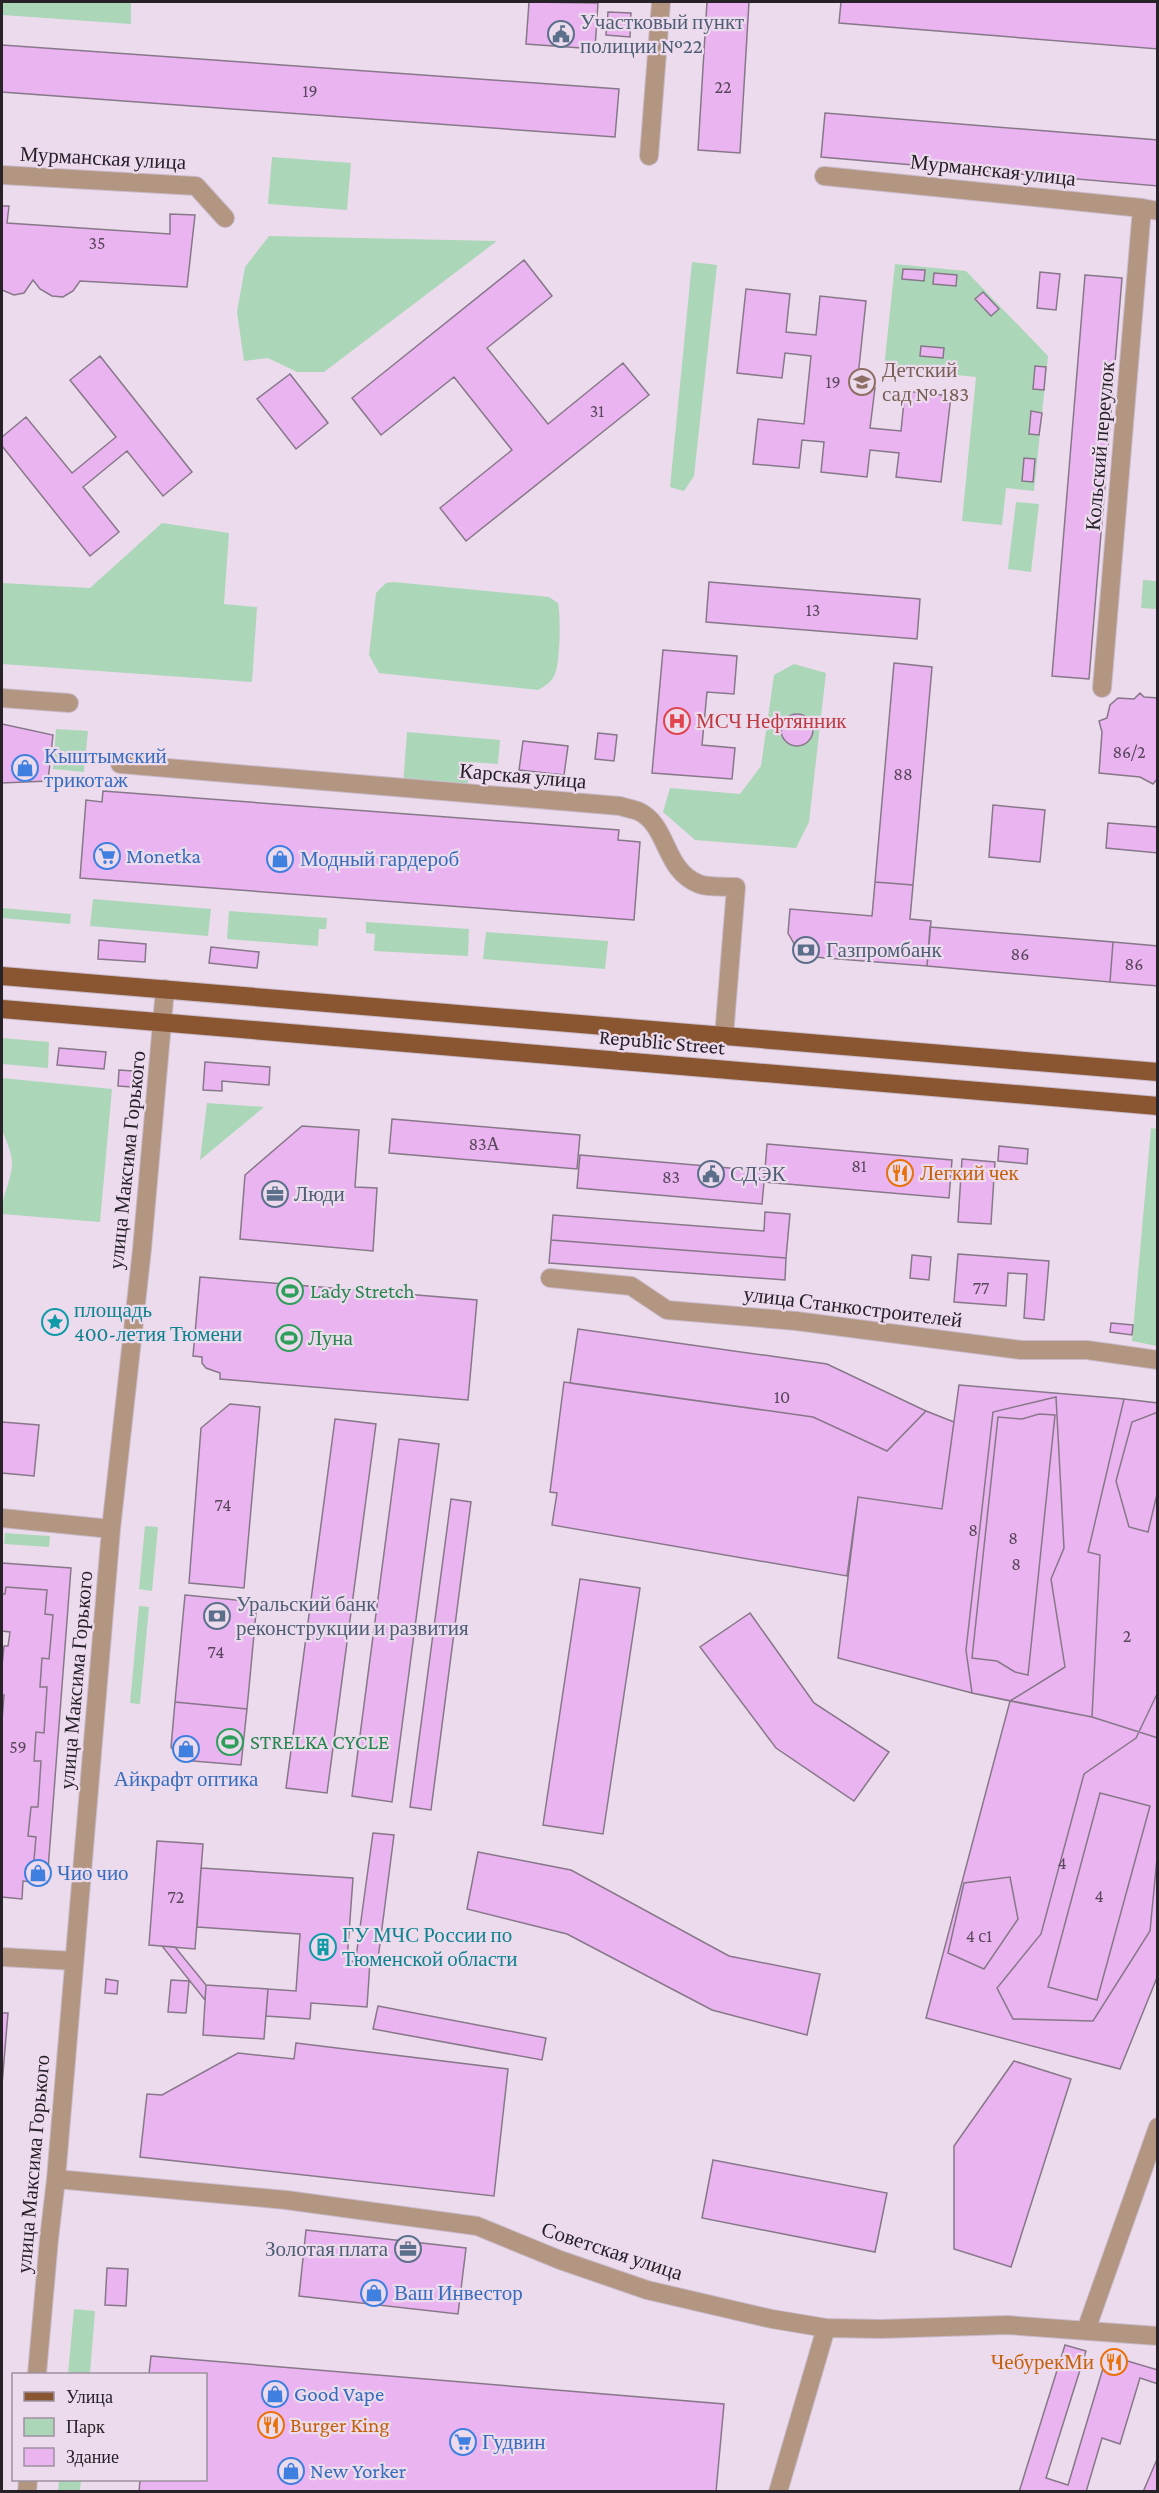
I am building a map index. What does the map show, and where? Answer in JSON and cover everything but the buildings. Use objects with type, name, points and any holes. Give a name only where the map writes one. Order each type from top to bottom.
[{"type":"main road","name":"Republic Street","points":[[2,976],[1158,1072]]},
{"type":"main road","name":"Republic Street","points":[[2,1009],[1158,1106]]},
{"type":"street","points":[[649,156],[661,2]]},
{"type":"street","name":"Мурманская улица","points":[[2,176],[196,186],[225,218]]},
{"type":"street","name":"Мурманская улица","points":[[824,176],[1150,209]]},
{"type":"street","name":"Кольский переулок","points":[[1102,688],[1150,209]]},
{"type":"street","points":[[2,698],[69,703]]},
{"type":"street","name":"Карская улица","points":[[120,764],[620,806],[639,811],[652,822],[672,861],[683,875],[701,884],[736,887],[724,1036]]},
{"type":"street","name":"улица Максима Горького","points":[[37,2373],[56,2179],[111,1529],[165,989]]},
{"type":"street","name":"улица Станкостроителей","points":[[550,1278],[631,1286],[668,1310],[796,1321],[1021,1350],[1087,1350],[1158,1360]]},
{"type":"street","points":[[2,1518],[111,1529]]},
{"type":"street","points":[[2,1957],[74,1961]]},
{"type":"street","points":[[1086,2330],[1158,2127]]},
{"type":"street","name":"Советская улица","points":[[56,2179],[286,2200],[477,2226],[560,2260],[647,2290],[772,2319],[826,2328],[881,2329],[1007,2325],[1158,2336]]},
{"type":"street","points":[[777,2492],[826,2328]]},
{"type":"green space","points":[[2,2],[131,2],[131,24],[2,15]]},
{"type":"green space","points":[[272,157],[351,163],[347,210],[268,204]]},
{"type":"green space","points":[[269,236],[497,241],[324,372],[297,372],[268,358],[244,361],[237,312],[245,267]]},
{"type":"green space","points":[[692,262],[717,265],[694,476],[684,491],[670,487]]},
{"type":"green space","points":[[895,264],[966,271],[1048,356],[1034,491],[1006,488],[1002,525],[962,521],[976,377],[884,368]]},
{"type":"green space","points":[[1016,502],[1039,504],[1031,572],[1008,569]]},
{"type":"green space","points":[[162,523],[229,533],[224,604],[257,607],[252,682],[2,664],[2,583],[90,588]]},
{"type":"green space","points":[[1143,580],[1157,581],[1157,609],[1141,608]]},
{"type":"green space","points":[[386,583],[549,597],[558,603],[560,618],[558,660],[554,677],[538,690],[379,673],[369,655],[376,593]]},
{"type":"green space","points":[[794,664],[826,673],[809,822],[796,848],[695,840],[663,812],[670,788],[740,794],[761,766],[774,675]]},
{"type":"green space","points":[[56,729],[88,731],[84,772],[53,769]]},
{"type":"green space","points":[[407,732],[500,740],[498,764],[470,762],[467,790],[403,785]]},
{"type":"green space","points":[[93,899],[211,909],[208,936],[90,926]]},
{"type":"green space","points":[[2,908],[71,914],[70,924],[2,918]]},
{"type":"green space","points":[[229,911],[327,918],[326,929],[319,929],[318,946],[227,939]]},
{"type":"green space","points":[[366,922],[469,929],[468,956],[374,951],[375,934],[366,933]]},
{"type":"green space","points":[[486,932],[608,941],[605,969],[483,959]]},
{"type":"green space","points":[[2,1038],[49,1042],[48,1068],[2,1064]]},
{"type":"green space","points":[[2,1078],[112,1089],[100,1222],[2,1214],[12,1160],[1,1124]]},
{"type":"green space","points":[[207,1103],[264,1107],[200,1160]]},
{"type":"green space","points":[[1151,1128],[1158,1129],[1157,1346],[1132,1341]]},
{"type":"green space","points":[[145,1526],[158,1527],[152,1591],[139,1589]]},
{"type":"green space","points":[[5,1533],[50,1536],[49,1547],[4,1544]]},
{"type":"green space","points":[[139,1606],[149,1607],[140,1704],[130,1703]]},
{"type":"green space","points":[[74,2309],[95,2311],[90,2373],[68,2373]]},
{"type":"green space","points":[[59,2481],[81,2481],[80,2491],[58,2491]]},
{"type":"place","name":"Участковый пункт полиции №22","points":[[561,34]]},
{"type":"place","name":"Детский сад № 183","points":[[862,382]]},
{"type":"place","name":"МСЧ Нефтянник","points":[[677,721]]},
{"type":"place","name":"Кыштымский трикотаж","points":[[25,768]]},
{"type":"place","name":"Monetka","points":[[107,856]]},
{"type":"place","name":"Модный гардероб","points":[[280,859]]},
{"type":"place","name":"Газпромбанк","points":[[806,950]]},
{"type":"place","name":"Легкий чек","points":[[900,1173]]},
{"type":"place","name":"СДЭК","points":[[711,1174]]},
{"type":"place","name":"Люди","points":[[275,1194]]},
{"type":"place","name":"Lady Stretch","points":[[290,1291]]},
{"type":"place","name":"площадь 400-летия Тюмени","points":[[55,1322]]},
{"type":"place","name":"Луна","points":[[289,1338]]},
{"type":"place","name":"Уральский банк реконструкции и развития","points":[[217,1616]]},
{"type":"place","name":"STRELKA CYCLE","points":[[230,1742]]},
{"type":"place","name":"Айкрафт оптика","points":[[186,1749]]},
{"type":"place","name":"Чио чио","points":[[38,1873]]},
{"type":"place","name":"ГУ МЧС России по Тюменской области","points":[[323,1947]]},
{"type":"place","name":"Золотая плата","points":[[408,2249]]},
{"type":"place","name":"Ваш Инвестор","points":[[374,2293]]},
{"type":"place","name":"ЧебурекМи","points":[[1114,2362]]},
{"type":"place","name":"Good Vape","points":[[275,2394]]},
{"type":"place","name":"Burger King","points":[[271,2425]]},
{"type":"place","name":"Гудвин","points":[[463,2442]]},
{"type":"place","name":"New Yorker","points":[[291,2471]]}]
